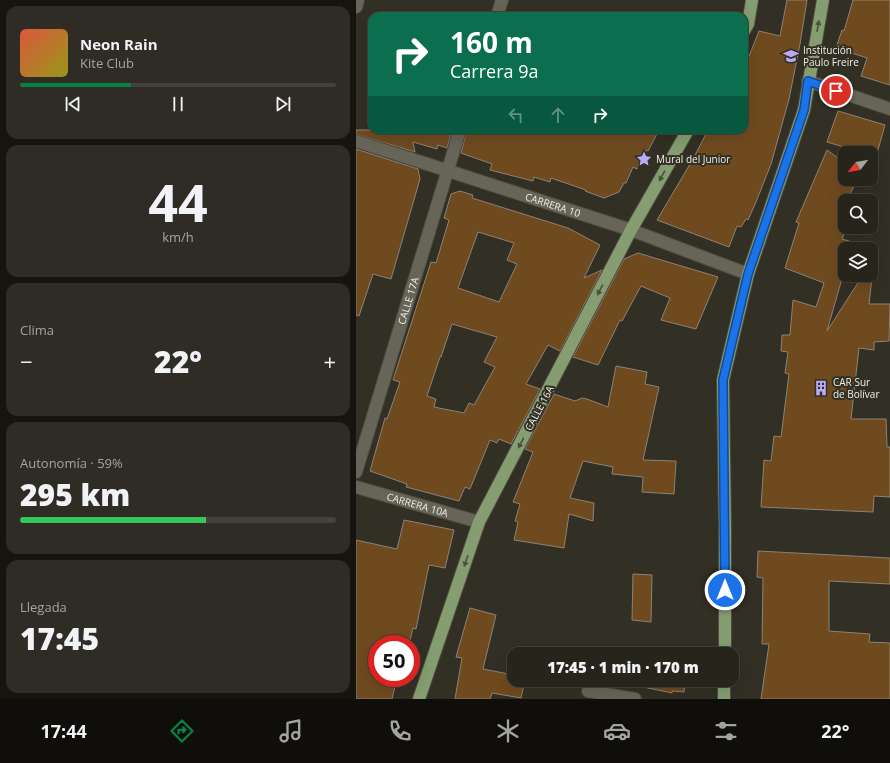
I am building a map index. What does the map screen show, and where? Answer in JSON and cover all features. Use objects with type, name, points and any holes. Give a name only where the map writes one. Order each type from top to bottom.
[{"type":"main road","points":[[748,24],[752,0]]},
{"type":"main road","points":[[725,647],[723,380],[748,274],[804,110],[823,0]]},
{"type":"main road","name":"CALLE 16A","points":[[419,699],[479,522],[631,230],[686,134]]},
{"type":"main road","points":[[724,687],[724,699]]},
{"type":"street","points":[[356,8],[358,0]]},
{"type":"street","points":[[498,12],[502,0]]},
{"type":"street","points":[[808,81],[890,109]]},
{"type":"street","name":"CALLE 17A","points":[[356,472],[459,134]]},
{"type":"street","name":"CARRERA 10","points":[[356,141],[631,230],[748,274]]},
{"type":"street","name":"CARRERA 10A","points":[[356,487],[479,522]]},
{"type":"street","points":[[588,691],[634,699]]},
{"type":"building","points":[[787,0],[807,0],[789,99],[771,164],[748,220],[746,219],[741,227],[737,226],[729,247],[657,220],[706,134],[748,134],[748,59],[759,31],[780,36]]},
{"type":"building","points":[[853,0],[890,0],[890,85],[861,76],[867,58],[836,48],[842,30],[844,31]]},
{"type":"building","points":[[838,111],[885,125],[878,150],[878,146],[840,146],[827,142]]},
{"type":"building","points":[[356,130],[368,130],[368,134],[451,134],[447,148],[438,145],[437,149],[413,142],[415,152],[356,134]]},
{"type":"building","points":[[466,134],[657,134],[648,151],[646,150],[637,169],[633,167],[626,183],[624,183],[619,192],[604,198],[551,178],[550,182],[534,177],[533,181],[490,170],[492,164],[461,153]]},
{"type":"building","points":[[356,149],[418,169],[420,179],[391,279],[373,274],[359,316],[356,315]]},
{"type":"building","points":[[827,150],[838,158],[838,186],[854,186],[850,194],[838,194],[838,234],[844,234],[842,239],[852,242],[838,242],[838,282],[841,282],[827,331],[858,282],[871,282],[869,304],[890,304],[889,341],[874,342],[874,350],[859,348],[851,419],[886,419],[887,447],[890,447],[890,497],[874,496],[873,512],[761,507],[764,460],[771,461],[774,436],[781,437],[789,374],[785,373],[788,352],[781,351],[782,335],[790,335],[793,300],[816,307],[824,283],[785,268],[799,223],[796,222]]},
{"type":"building","points":[[460,191],[473,195],[472,198],[568,228],[600,245],[584,278],[602,270],[560,351],[548,345],[526,384],[540,389],[511,444],[499,439],[497,443],[490,440],[470,489],[465,487],[459,501],[406,487],[407,484],[370,471],[385,418],[387,419],[400,382],[393,380],[431,262],[436,263],[449,220],[444,218],[451,194]],"holes":[[[478,232],[514,243],[507,260],[517,264],[499,302],[458,288]],[[452,324],[497,337],[484,362],[495,367],[474,405],[469,403],[464,413],[434,407],[436,399],[427,396]]]},
{"type":"building","points":[[638,253],[718,277],[696,329],[661,320],[670,298],[641,286],[622,321],[620,320],[598,365],[573,357],[624,259]]},
{"type":"building","points":[[616,366],[647,372],[645,384],[659,387],[643,460],[676,461],[674,494],[642,492],[643,477],[612,474],[613,467],[583,461],[570,498],[594,503],[593,521],[569,514],[564,548],[514,540],[518,522],[515,521],[520,504],[513,502],[533,452],[525,449],[554,394],[575,401],[582,398],[587,399],[608,407]]},
{"type":"building","points":[[404,520],[454,530],[445,568],[429,565],[416,629],[413,628],[411,635],[368,635],[368,687],[395,687],[392,699],[356,699],[356,540],[397,549]]},
{"type":"building","points":[[758,551],[890,558],[890,584],[829,581],[829,631],[870,634],[869,642],[890,643],[890,699],[761,699],[769,644],[762,644],[763,578],[757,577]]},
{"type":"building","points":[[633,574],[652,575],[651,622],[632,620]]},
{"type":"building","points":[[470,608],[496,615],[483,669],[507,674],[507,687],[523,687],[521,698],[492,693],[490,699],[455,699],[462,658],[456,657]]},
{"type":"building","points":[[643,687],[685,687],[684,692],[672,691],[672,693]]},
{"type":"place","name":"Institución Paulo Freire","points":[[791,56]]},
{"type":"place","name":"Mural del Junior","points":[[644,159]]},
{"type":"place","name":"CAR Sur de Bolívar","points":[[821,388]]},
{"type":"route","points":[[725,590],[723,380],[748,274],[804,110],[808,81],[836,91]]}]
